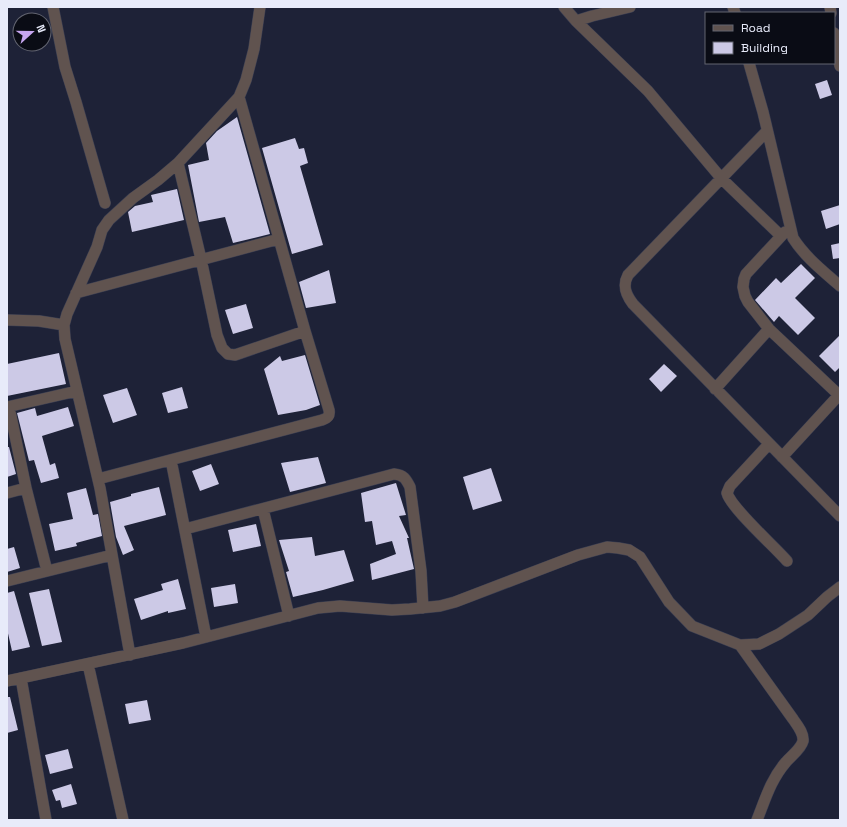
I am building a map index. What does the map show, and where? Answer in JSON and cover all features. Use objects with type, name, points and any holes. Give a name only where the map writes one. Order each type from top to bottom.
[{"type":"street","points":[[53,7],[64,67],[76,102],[104,203]]},
{"type":"street","points":[[130,655],[98,478],[65,339],[64,325],[76,293],[97,247],[102,230],[108,220],[128,202],[178,163],[239,97],[246,80],[254,49],[260,7]]},
{"type":"street","points":[[564,7],[576,21],[648,90],[722,178],[781,236]]},
{"type":"street","points":[[576,21],[630,7]]},
{"type":"street","points":[[835,38],[840,66]]},
{"type":"street","points":[[749,64],[793,238],[798,247],[807,257],[838,281]]},
{"type":"street","points":[[98,478],[326,419],[329,415],[330,410],[304,331],[239,97]]},
{"type":"street","points":[[767,131],[628,275],[625,291],[633,304],[840,516]]},
{"type":"street","points":[[178,163],[201,259],[217,335],[222,348],[228,354],[235,355],[304,331]]},
{"type":"street","points":[[782,457],[840,396],[769,329],[748,302],[744,291],[743,283],[746,274],[790,227]]},
{"type":"street","points":[[76,293],[279,239]]},
{"type":"street","points":[[7,320],[39,321],[64,325]]},
{"type":"street","points":[[715,389],[769,329]]},
{"type":"street","points":[[47,571],[26,488],[8,407],[77,391]]},
{"type":"street","points":[[769,444],[730,486],[727,493],[730,500],[738,510],[787,561]]},
{"type":"street","points":[[171,460],[206,637]]},
{"type":"street","points":[[185,529],[394,474],[404,476],[410,487],[416,527],[421,571],[422,608]]},
{"type":"street","points":[[7,493],[26,488]]},
{"type":"street","points":[[263,509],[289,616]]},
{"type":"street","points":[[7,681],[130,655],[318,608],[340,606],[392,610],[440,606],[455,602],[578,555],[607,547],[629,550],[640,557],[668,602],[692,626],[740,645],[759,644],[779,634],[808,615],[840,587]]},
{"type":"street","points":[[7,581],[112,555]]},
{"type":"street","points":[[740,645],[798,727],[803,737],[803,742],[775,776],[758,820]]},
{"type":"street","points":[[88,664],[123,820]]},
{"type":"street","points":[[21,678],[46,820]]},
{"type":"building","points":[[827,80],[832,95],[820,99],[815,84]]},
{"type":"building","points":[[237,117],[270,234],[233,243],[225,217],[199,222],[188,165],[209,160],[206,143],[217,131]]},
{"type":"building","points":[[295,138],[299,149],[304,148],[308,163],[300,166],[323,245],[292,254],[262,148]]},
{"type":"building","points":[[177,189],[184,220],[132,232],[128,212],[135,206],[153,202],[151,195]]},
{"type":"building","points":[[840,205],[840,224],[826,229],[821,211]]},
{"type":"building","points":[[840,243],[840,258],[833,259],[831,245]]},
{"type":"building","points":[[801,264],[815,278],[795,298],[815,318],[798,335],[779,316],[774,322],[755,300],[776,278],[781,283]]},
{"type":"building","points":[[329,270],[336,303],[306,308],[299,282]]},
{"type":"building","points":[[246,304],[253,328],[233,334],[225,310]]},
{"type":"building","points":[[840,335],[840,367],[835,372],[819,356]]},
{"type":"building","points":[[59,353],[66,384],[7,396],[7,364]]},
{"type":"building","points":[[305,355],[320,405],[306,410],[278,415],[264,369],[280,356],[282,361]]},
{"type":"building","points":[[664,364],[677,376],[661,392],[649,379]]},
{"type":"building","points":[[182,387],[188,408],[168,413],[162,393]]},
{"type":"building","points":[[127,388],[137,415],[113,423],[103,395]]},
{"type":"building","points":[[68,407],[74,426],[42,436],[50,465],[55,463],[59,478],[41,483],[34,460],[29,461],[17,413],[35,408],[37,416]]},
{"type":"building","points":[[7,447],[9,447],[16,474],[7,477]]},
{"type":"building","points":[[318,457],[326,483],[290,492],[281,463]]},
{"type":"building","points":[[211,464],[219,484],[200,491],[192,471]]},
{"type":"building","points":[[491,468],[502,501],[473,510],[463,477]]},
{"type":"building","points":[[396,483],[406,515],[399,516],[409,538],[407,538],[414,569],[372,580],[370,564],[396,554],[392,541],[376,545],[372,521],[365,522],[361,493]]},
{"type":"building","points":[[159,487],[166,515],[124,526],[134,550],[123,555],[116,537],[110,502],[131,496],[131,494]]},
{"type":"building","points":[[86,488],[93,515],[98,514],[102,536],[76,543],[77,546],[55,551],[49,524],[73,519],[67,493]]},
{"type":"building","points":[[256,524],[261,546],[233,552],[228,530]]},
{"type":"building","points":[[312,537],[315,556],[344,550],[354,581],[293,597],[286,572],[289,571],[279,540]]},
{"type":"building","points":[[14,547],[20,568],[7,572],[7,549]]},
{"type":"building","points":[[178,579],[186,609],[168,613],[168,611],[141,620],[134,599],[163,590],[161,584]]},
{"type":"building","points":[[235,584],[238,603],[214,607],[211,588]]},
{"type":"building","points":[[49,589],[62,642],[42,646],[29,593]]},
{"type":"building","points":[[14,591],[30,647],[12,651],[7,629],[7,593]]},
{"type":"building","points":[[7,697],[10,697],[18,730],[7,733]]},
{"type":"building","points":[[147,700],[151,720],[129,724],[125,704]]},
{"type":"building","points":[[68,749],[73,768],[50,774],[45,755]]},
{"type":"building","points":[[71,784],[77,804],[62,808],[60,800],[56,801],[52,790]]}]
